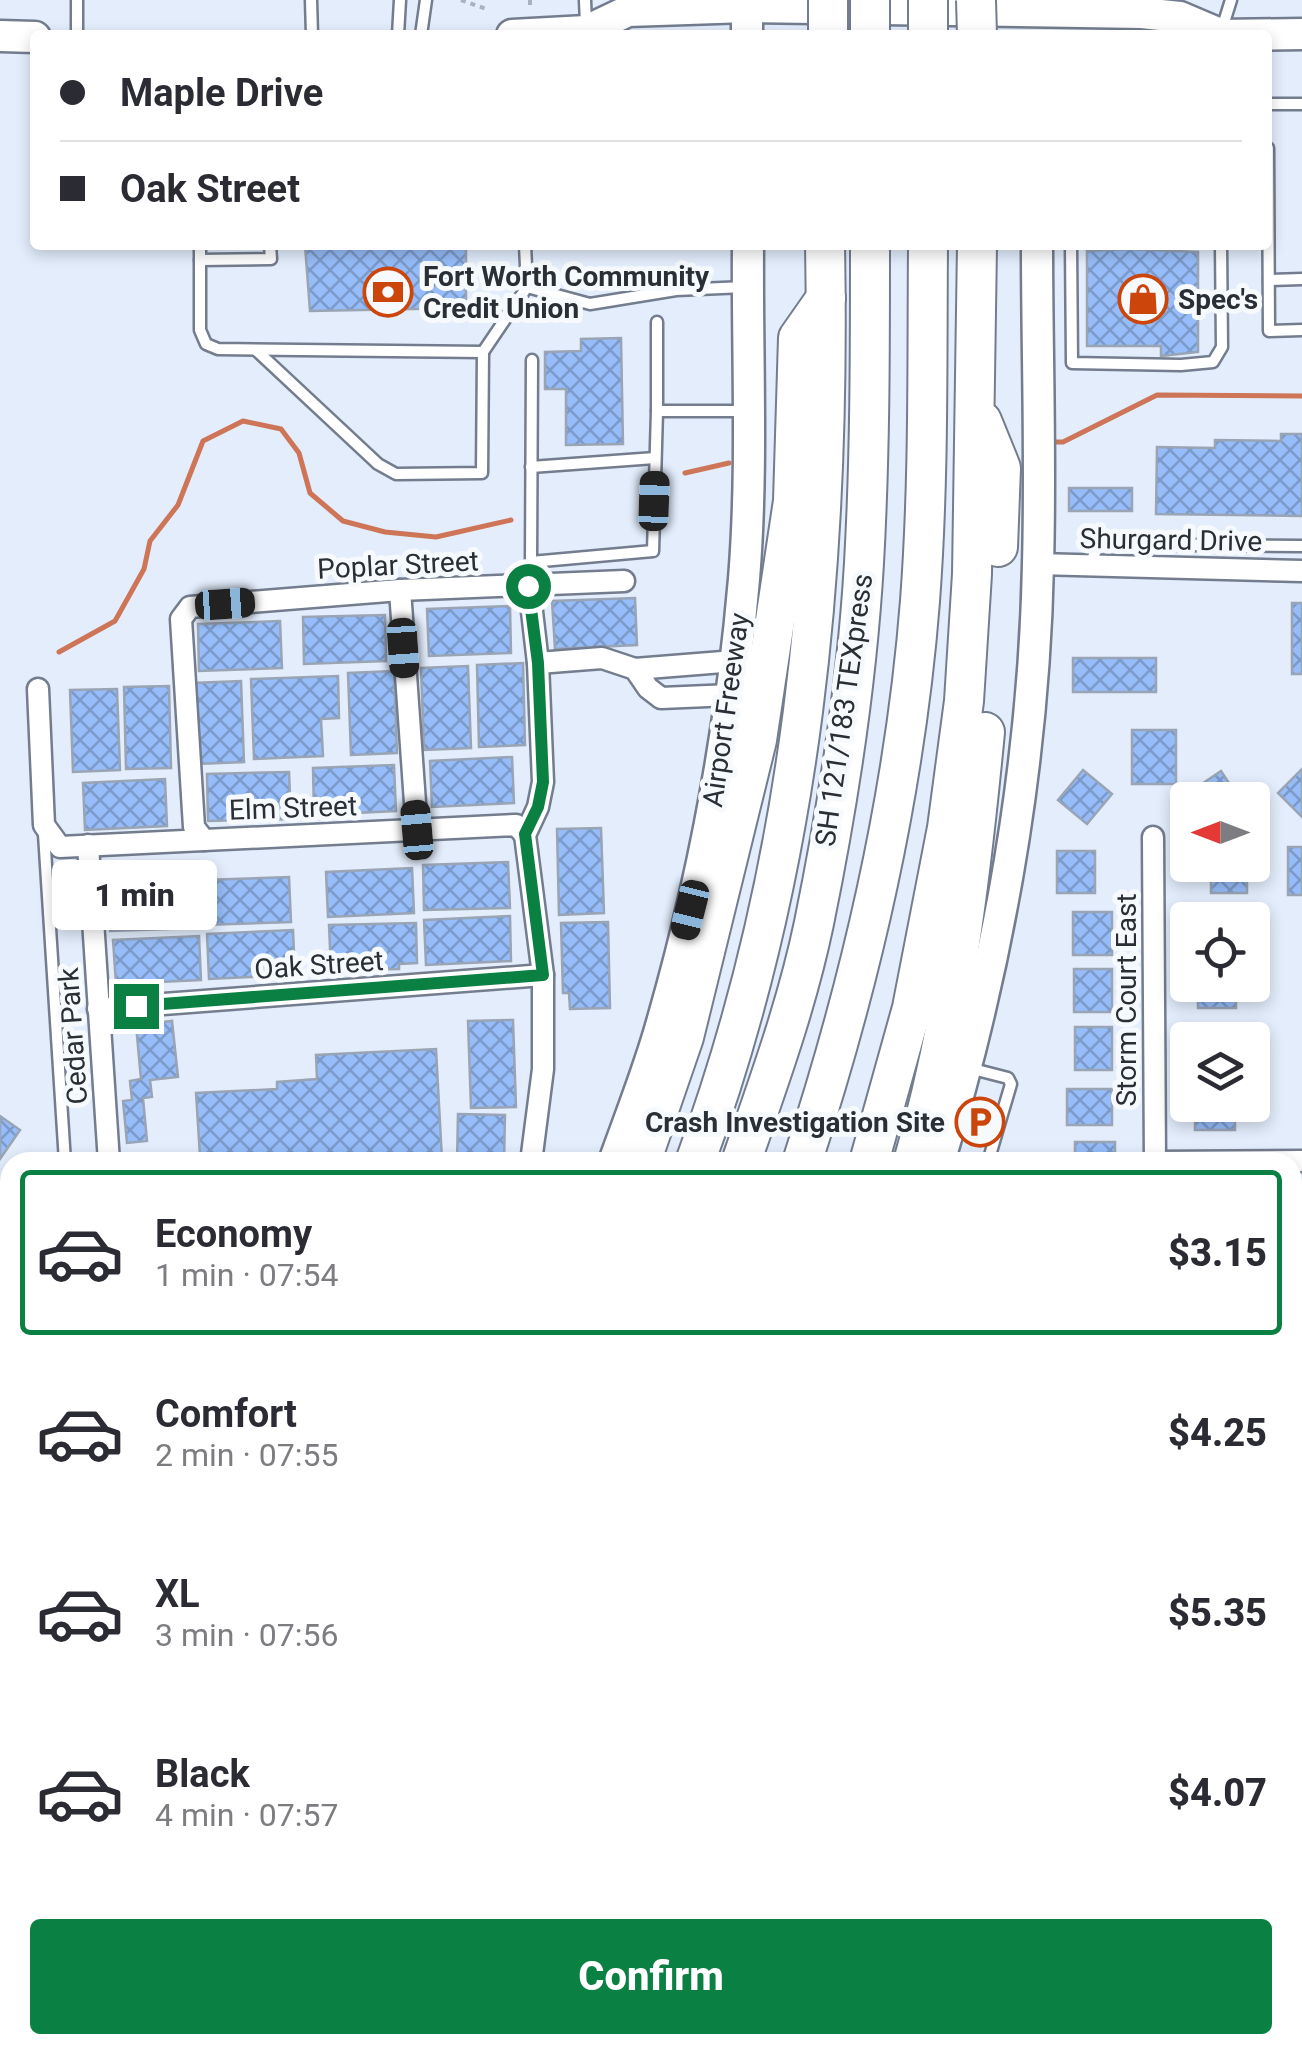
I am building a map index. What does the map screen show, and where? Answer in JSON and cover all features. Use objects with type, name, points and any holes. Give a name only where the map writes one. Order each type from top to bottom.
[{"type":"highway","points":[[828,0],[828,30]]},
{"type":"highway","points":[[870,0],[870,30]]},
{"type":"highway","points":[[928,0],[928,30]]},
{"type":"highway","points":[[976,0],[977,30]]},
{"type":"highway","points":[[1007,30],[1028,11]]},
{"type":"highway","points":[[698,1152],[757,960],[785,839],[801,744],[814,630],[824,473],[825,250]]},
{"type":"highway","name":"SH 121/183 TEXpress","points":[[744,1152],[784,1034],[814,925],[852,698],[864,567],[870,427],[870,250]]},
{"type":"highway","points":[[805,1152],[830,1079],[878,889],[910,700],[926,508],[928,250]]},
{"type":"highway","points":[[873,1152],[912,1008],[947,828],[965,683],[972,574],[976,250]]},
{"type":"highway","points":[[644,1152],[684,1037],[757,740],[792,501],[798,338],[826,298]]},
{"type":"highway","points":[[916,1152],[940,1054],[958,957],[995,623],[1001,468],[975,401]]},
{"type":"main road","points":[[596,30],[628,11],[1142,12],[1180,17],[1208,30]]},
{"type":"main road","points":[[1272,34],[1302,34]]},
{"type":"main road","points":[[0,36],[30,36]]},
{"type":"main road","name":"Airport Freeway","points":[[617,1152],[658,1035],[690,910],[716,791],[731,695],[744,577],[748,250]]},
{"type":"main road","points":[[942,1152],[994,948],[1017,808],[1031,684],[1038,564],[1037,250]]},
{"type":"street","name":"Shurgard Drive","points":[[1038,564],[1302,571]]},
{"type":"street","name":"Poplar Street","points":[[204,840],[194,828],[181,619],[190,607],[400,590],[624,581]]},
{"type":"street","points":[[528,586],[538,663],[543,782],[538,807],[525,834],[543,975],[543,1069],[532,1152]]},
{"type":"street","points":[[400,590],[417,830]]},
{"type":"street","points":[[538,663],[602,658],[634,669],[735,662]]},
{"type":"street","points":[[634,669],[661,698],[731,695]]},
{"type":"street","points":[[38,688],[44,825]]},
{"type":"street","name":"Elm Street","points":[[44,825],[60,847],[516,825],[525,834]]},
{"type":"street","name":"Storm Court East","points":[[1153,838],[1155,1152]]},
{"type":"street","name":"Cedar Park","points":[[88,846],[108,1152]]},
{"type":"street","name":"Oak Street","points":[[98,1009],[543,975]]},
{"type":"lane","points":[[77,0],[77,30]]},
{"type":"lane","points":[[311,0],[312,30]]},
{"type":"lane","points":[[398,30],[400,0]]},
{"type":"lane","points":[[421,30],[426,0]]},
{"type":"lane","points":[[585,0],[589,30]]},
{"type":"lane","points":[[1221,30],[1231,0]]},
{"type":"lane","points":[[1272,104],[1302,104]]},
{"type":"lane","points":[[200,250],[200,330],[206,344],[218,349],[484,352]]},
{"type":"lane","points":[[200,260],[270,259],[270,250]]},
{"type":"lane","points":[[257,351],[378,464],[396,474],[482,473],[484,352],[527,288],[525,250]]},
{"type":"lane","points":[[1071,250],[1072,363],[1180,365],[1213,362],[1222,347],[1222,250]]},
{"type":"lane","points":[[1269,250],[1270,331],[1302,330]]},
{"type":"lane","points":[[1269,280],[1302,279]]},
{"type":"lane","points":[[527,288],[590,304],[676,290],[748,287]]},
{"type":"lane","points":[[532,360],[531,562],[652,551],[658,322]]},
{"type":"lane","points":[[658,411],[748,411]]},
{"type":"lane","points":[[531,467],[655,458]]},
{"type":"lane","points":[[1089,565],[1098,546],[1106,544],[1302,546]]},
{"type":"lane","points":[[44,825],[64,1152]]},
{"type":"lane","points":[[966,1068],[1008,1078],[1011,1084],[991,1152]]},
{"type":"path","points":[[461,0],[488,10]]},
{"type":"building","name":"Fort Worth Community Credit Union","points":[[305,250],[466,250],[466,308],[310,311]]},
{"type":"building","name":"Spec's","points":[[1087,251],[1198,252],[1198,352],[1161,356],[1161,346],[1087,346]]},
{"type":"building","points":[[621,338],[623,444],[566,445],[566,389],[545,389],[545,352],[581,351],[581,339]]},
{"type":"building","points":[[1281,434],[1302,434],[1302,516],[1156,514],[1157,447],[1215,448],[1215,440],[1281,441]]},
{"type":"building","points":[[1069,488],[1132,488],[1132,511],[1069,511]]},
{"type":"building","points":[[635,598],[637,645],[555,649],[552,601]]},
{"type":"building","points":[[1292,603],[1302,603],[1302,674],[1292,674]]},
{"type":"building","points":[[510,606],[511,653],[429,656],[427,609]]},
{"type":"building","points":[[385,615],[386,661],[304,664],[303,617]]},
{"type":"building","points":[[280,621],[282,668],[199,671],[198,624]]},
{"type":"building","points":[[1073,658],[1156,658],[1156,692],[1073,692]]},
{"type":"building","points":[[523,663],[525,745],[479,747],[477,665]]},
{"type":"building","points":[[468,666],[471,748],[424,750],[421,668]]},
{"type":"building","points":[[394,671],[397,753],[351,755],[348,673]]},
{"type":"building","points":[[338,676],[339,718],[321,719],[323,756],[254,759],[251,679]]},
{"type":"building","points":[[241,681],[244,762],[197,764],[193,683]]},
{"type":"building","points":[[169,686],[171,768],[126,769],[124,687]]},
{"type":"building","points":[[117,689],[120,770],[73,772],[70,690]]},
{"type":"building","points":[[1132,730],[1176,730],[1176,782],[1132,784]]},
{"type":"building","points":[[512,757],[514,803],[432,807],[430,761]]},
{"type":"building","points":[[394,765],[396,811],[314,815],[313,768]]},
{"type":"building","points":[[1302,769],[1302,817],[1278,793]]},
{"type":"building","points":[[1083,770],[1112,794],[1087,824],[1058,800]]},
{"type":"building","points":[[1221,771],[1228,782],[1205,782]]},
{"type":"building","points":[[289,772],[291,819],[208,821],[207,774]]},
{"type":"building","points":[[165,779],[167,826],[85,830],[83,783]]},
{"type":"building","points":[[601,828],[604,913],[559,915],[557,829]]},
{"type":"building","points":[[1288,847],[1302,847],[1302,895],[1288,895]]},
{"type":"building","points":[[1057,851],[1095,851],[1095,893],[1057,893]]},
{"type":"building","points":[[508,862],[510,908],[424,910],[423,865]]},
{"type":"building","points":[[412,868],[414,913],[328,917],[326,872]]},
{"type":"building","points":[[289,877],[291,922],[204,925],[203,880]]},
{"type":"building","points":[[195,882],[196,928],[110,931],[108,885]]},
{"type":"building","points":[[1211,882],[1247,882],[1247,893],[1211,893]]},
{"type":"building","points":[[1073,912],[1112,912],[1112,955],[1073,955]]},
{"type":"building","points":[[510,916],[511,961],[426,965],[424,920]]},
{"type":"building","points":[[608,922],[610,1008],[570,1009],[569,993],[563,993],[561,923]]},
{"type":"building","points":[[416,923],[417,963],[399,964],[399,969],[331,970],[329,925]]},
{"type":"building","points":[[293,930],[295,975],[209,979],[207,934]]},
{"type":"building","points":[[199,936],[201,980],[116,984],[113,940]]},
{"type":"building","points":[[1074,969],[1112,969],[1112,1012],[1074,1012]]},
{"type":"building","points":[[1198,1002],[1236,1002],[1236,1008],[1198,1008]]},
{"type":"building","points":[[513,1020],[516,1107],[471,1108],[468,1021]]},
{"type":"building","points":[[172,1021],[178,1077],[150,1080],[152,1097],[143,1098],[147,1141],[127,1143],[123,1101],[132,1100],[130,1081],[141,1079],[136,1025]]},
{"type":"building","points":[[1075,1027],[1112,1027],[1112,1070],[1075,1070]]},
{"type":"building","points":[[436,1049],[442,1152],[200,1152],[196,1093],[277,1089],[277,1082],[317,1079],[316,1055]]},
{"type":"building","points":[[1067,1089],[1112,1089],[1112,1125],[1067,1125]]},
{"type":"building","points":[[458,1114],[505,1115],[504,1152],[457,1152]]},
{"type":"building","points":[[0,1116],[20,1130],[5,1152],[0,1152]]},
{"type":"building","points":[[1195,1122],[1235,1122],[1235,1130],[1195,1130]]},
{"type":"building","points":[[1075,1142],[1115,1142],[1115,1152],[1075,1152]]},
{"type":"waterway","points":[[1053,442],[1063,442],[1157,395],[1302,396]]},
{"type":"waterway","points":[[59,652],[115,621],[144,569],[150,541],[178,505],[203,441],[243,421],[281,429],[299,453],[310,493],[343,521],[385,532],[436,537],[511,520]]},
{"type":"waterway","points":[[685,473],[729,463]]},
{"type":"place","name":"Fort Worth Community Credit Union","points":[[388,292]]},
{"type":"place","name":"Spec's","points":[[1143,299]]},
{"type":"place","name":"Crash Investigation Site","points":[[980,1122]]},
{"type":"route","points":[[136,1006],[543,975],[525,834],[538,807],[543,782],[534,609],[528,586]]}]
